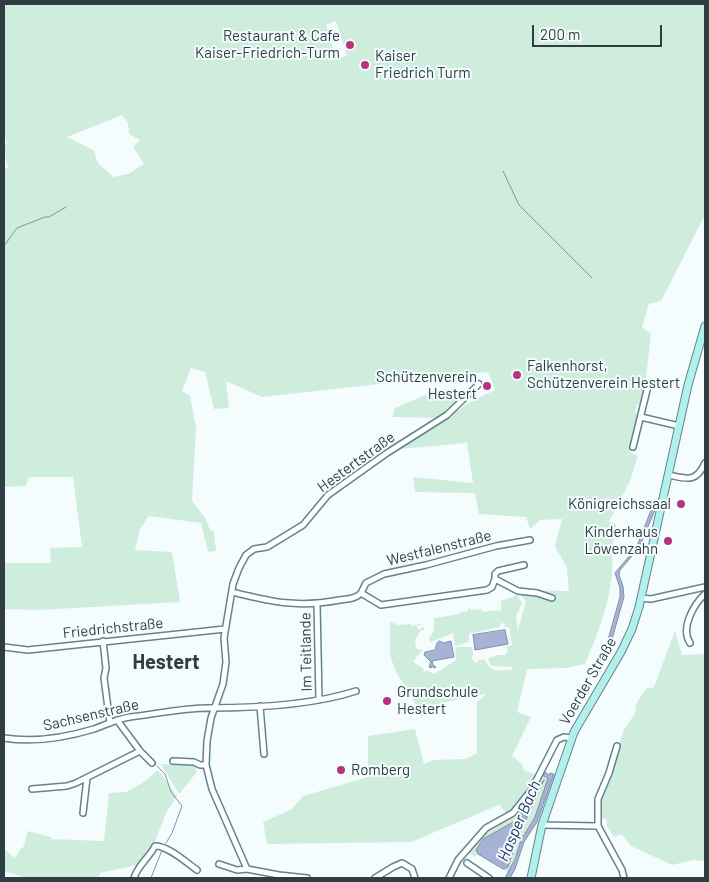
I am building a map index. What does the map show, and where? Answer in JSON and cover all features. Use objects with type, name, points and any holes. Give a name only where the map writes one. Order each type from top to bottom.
[{"type":"main road","name":"Voerder Straße","points":[[531,878],[542,825],[565,738],[582,716],[624,646],[632,629],[642,598],[679,426],[705,326]]},
{"type":"street","name":"Hestertstraße","points":[[247,869],[212,789],[206,764],[207,741],[214,708],[225,675],[225,629],[239,568],[250,551],[267,547],[303,525],[328,494],[387,453],[447,415],[479,384]]},
{"type":"street","points":[[633,447],[648,386]]},
{"type":"street","points":[[641,416],[679,426]]},
{"type":"street","points":[[669,475],[689,479],[698,475],[705,463]]},
{"type":"street","name":"Westfalenstraße","points":[[232,592],[292,604],[317,604],[355,597],[361,593],[366,584],[384,574],[496,546],[530,540]]},
{"type":"street","points":[[361,593],[381,605],[487,590],[492,587],[495,574],[498,571],[524,565]]},
{"type":"street","points":[[495,579],[518,591],[537,593],[552,598]]},
{"type":"street","points":[[642,598],[651,599],[705,587]]},
{"type":"street","points":[[690,643],[686,634],[689,620],[697,603],[705,594]]},
{"type":"street","name":"Im Teitlande","points":[[317,604],[320,700]]},
{"type":"street","name":"Friedrichstraße","points":[[4,647],[28,650],[225,629]]},
{"type":"street","points":[[103,641],[106,668],[104,678],[110,723]]},
{"type":"street","name":"Sachsenstraße","points":[[4,738],[19,740],[53,739],[71,736],[127,717],[193,709],[260,706],[320,700],[335,698],[356,691]]},
{"type":"street","points":[[260,706],[264,754]]},
{"type":"street","points":[[117,720],[140,751],[152,763]]},
{"type":"street","points":[[449,878],[458,860],[486,828],[513,813],[532,789],[557,740],[565,738]]},
{"type":"street","points":[[617,746],[609,773],[598,799],[598,826],[622,870],[624,878]]},
{"type":"street","points":[[32,789],[67,786],[140,751]]},
{"type":"street","points":[[173,761],[194,762],[200,765],[206,764]]},
{"type":"street","points":[[83,812],[87,778]]},
{"type":"street","points":[[542,825],[598,826]]},
{"type":"street","points":[[134,878],[139,867],[150,856],[155,846],[158,845],[197,870]]},
{"type":"street","points":[[375,878],[399,863],[406,864],[412,869],[415,878]]},
{"type":"street","points":[[467,863],[489,878]]},
{"type":"street","points":[[219,864],[237,870],[247,869],[307,878]]},
{"type":"green space","points":[[4,4],[705,4],[705,215],[661,301],[649,304],[642,327],[651,334],[646,386],[642,405],[637,404],[635,413],[639,415],[630,452],[638,456],[630,481],[609,522],[617,525],[613,546],[611,583],[601,624],[585,664],[566,668],[527,669],[517,712],[531,717],[512,756],[520,762],[525,771],[538,775],[526,797],[508,815],[499,805],[411,842],[267,844],[263,822],[292,809],[303,796],[368,777],[368,736],[415,729],[424,764],[433,760],[466,759],[477,753],[477,702],[486,694],[417,708],[410,693],[397,674],[390,656],[390,622],[399,625],[411,624],[411,626],[423,623],[416,626],[419,630],[423,627],[425,629],[420,631],[415,641],[416,648],[419,650],[423,649],[413,662],[424,669],[424,673],[426,670],[434,674],[456,660],[455,647],[472,647],[472,659],[475,663],[478,660],[485,659],[492,669],[512,670],[513,667],[491,666],[488,659],[496,655],[506,655],[508,649],[506,647],[512,645],[509,627],[505,628],[504,623],[500,624],[500,627],[469,634],[469,642],[455,646],[453,633],[431,642],[429,639],[434,630],[434,618],[460,614],[460,612],[467,611],[469,608],[472,610],[481,609],[482,612],[501,610],[501,601],[517,595],[522,603],[516,617],[518,630],[526,601],[519,593],[519,590],[569,591],[567,568],[555,546],[562,519],[540,520],[530,529],[526,517],[479,514],[475,493],[415,492],[413,477],[473,483],[467,443],[399,449],[470,402],[495,390],[488,372],[262,397],[226,381],[229,408],[214,409],[205,372],[191,368],[182,391],[190,396],[196,427],[192,500],[206,520],[209,528],[214,532],[216,551],[208,552],[201,523],[149,516],[140,529],[135,550],[172,552],[180,602],[38,610],[4,609],[4,563],[51,563],[50,548],[82,547],[73,477],[29,477],[26,486],[4,487],[4,169],[8,168],[4,152],[4,144],[7,143],[4,133]],"holes":[[[336,21],[347,56],[336,59],[326,25]],[[122,115],[128,123],[129,134],[140,140],[133,147],[144,164],[128,174],[113,177],[99,164],[95,151],[67,137]]]},
{"type":"green space","points":[[450,389],[468,393],[438,418],[392,417],[395,408],[435,391]]},
{"type":"green space","points":[[675,631],[682,655],[705,654],[705,861],[693,860],[672,865],[631,846],[621,834],[614,837],[607,826],[606,819],[601,818],[601,796],[624,730],[635,713],[636,704],[646,689],[654,687]]},
{"type":"green space","points":[[161,764],[195,765],[197,772],[179,794]]},
{"type":"green space","points":[[158,770],[177,796],[167,811],[153,846],[138,865],[100,873],[99,878],[25,878],[4,871],[4,849],[15,858],[21,848],[23,848],[28,831],[51,837],[51,839],[104,841],[109,793],[126,792],[144,782]]},
{"type":"green space","points":[[542,775],[548,778],[535,817],[521,840],[509,873],[477,854],[475,857],[468,852],[486,829],[511,815]]},
{"type":"water","points":[[655,501],[658,503],[639,548],[620,570],[619,575],[624,597],[610,646],[599,673],[596,672],[606,647],[620,597],[620,588],[615,573],[636,548]]},
{"type":"water","points":[[505,630],[508,644],[475,650],[473,635]]},
{"type":"water","points":[[440,641],[443,643],[451,641],[454,657],[432,661],[436,667],[432,666],[431,668],[429,667],[431,662],[424,655],[425,652],[435,650],[437,643]]},
{"type":"water","points":[[544,771],[549,775],[550,773],[554,774],[537,822],[524,842],[510,878],[505,878],[515,859],[521,840],[535,817],[548,778],[542,775]]},
{"type":"water","name":"Hasper Bach","points":[[544,780],[517,839],[508,867],[503,869],[478,854],[476,850],[483,839],[515,821]]},
{"type":"waterway","points":[[503,171],[519,205],[592,278]]},
{"type":"waterway","points":[[4,246],[17,228],[49,217],[66,207]]},
{"type":"waterway","points":[[157,766],[165,774],[171,792],[182,806],[172,833],[166,843]]},
{"type":"waterway","points":[[151,878],[162,850]]},
{"type":"place","name":"Restaurant & Cafe Kaiser-Friedrich-Turm","points":[[350,45]]},
{"type":"place","name":"Kaiser Friedrich Turm","points":[[365,65]]},
{"type":"place","name":"Falkenhorst, Schützenverein Hestert","points":[[517,375]]},
{"type":"place","name":"Schützenverein Hestert","points":[[487,386]]},
{"type":"place","name":"Königreichssaal","points":[[681,504]]},
{"type":"place","name":"Kinderhaus Löwenzahn","points":[[668,541]]},
{"type":"place","name":"Grundschule Hestert","points":[[387,701]]},
{"type":"place","name":"Romberg","points":[[341,770]]},
{"type":"district","name":"Hestert","points":[[166,662]]}]
